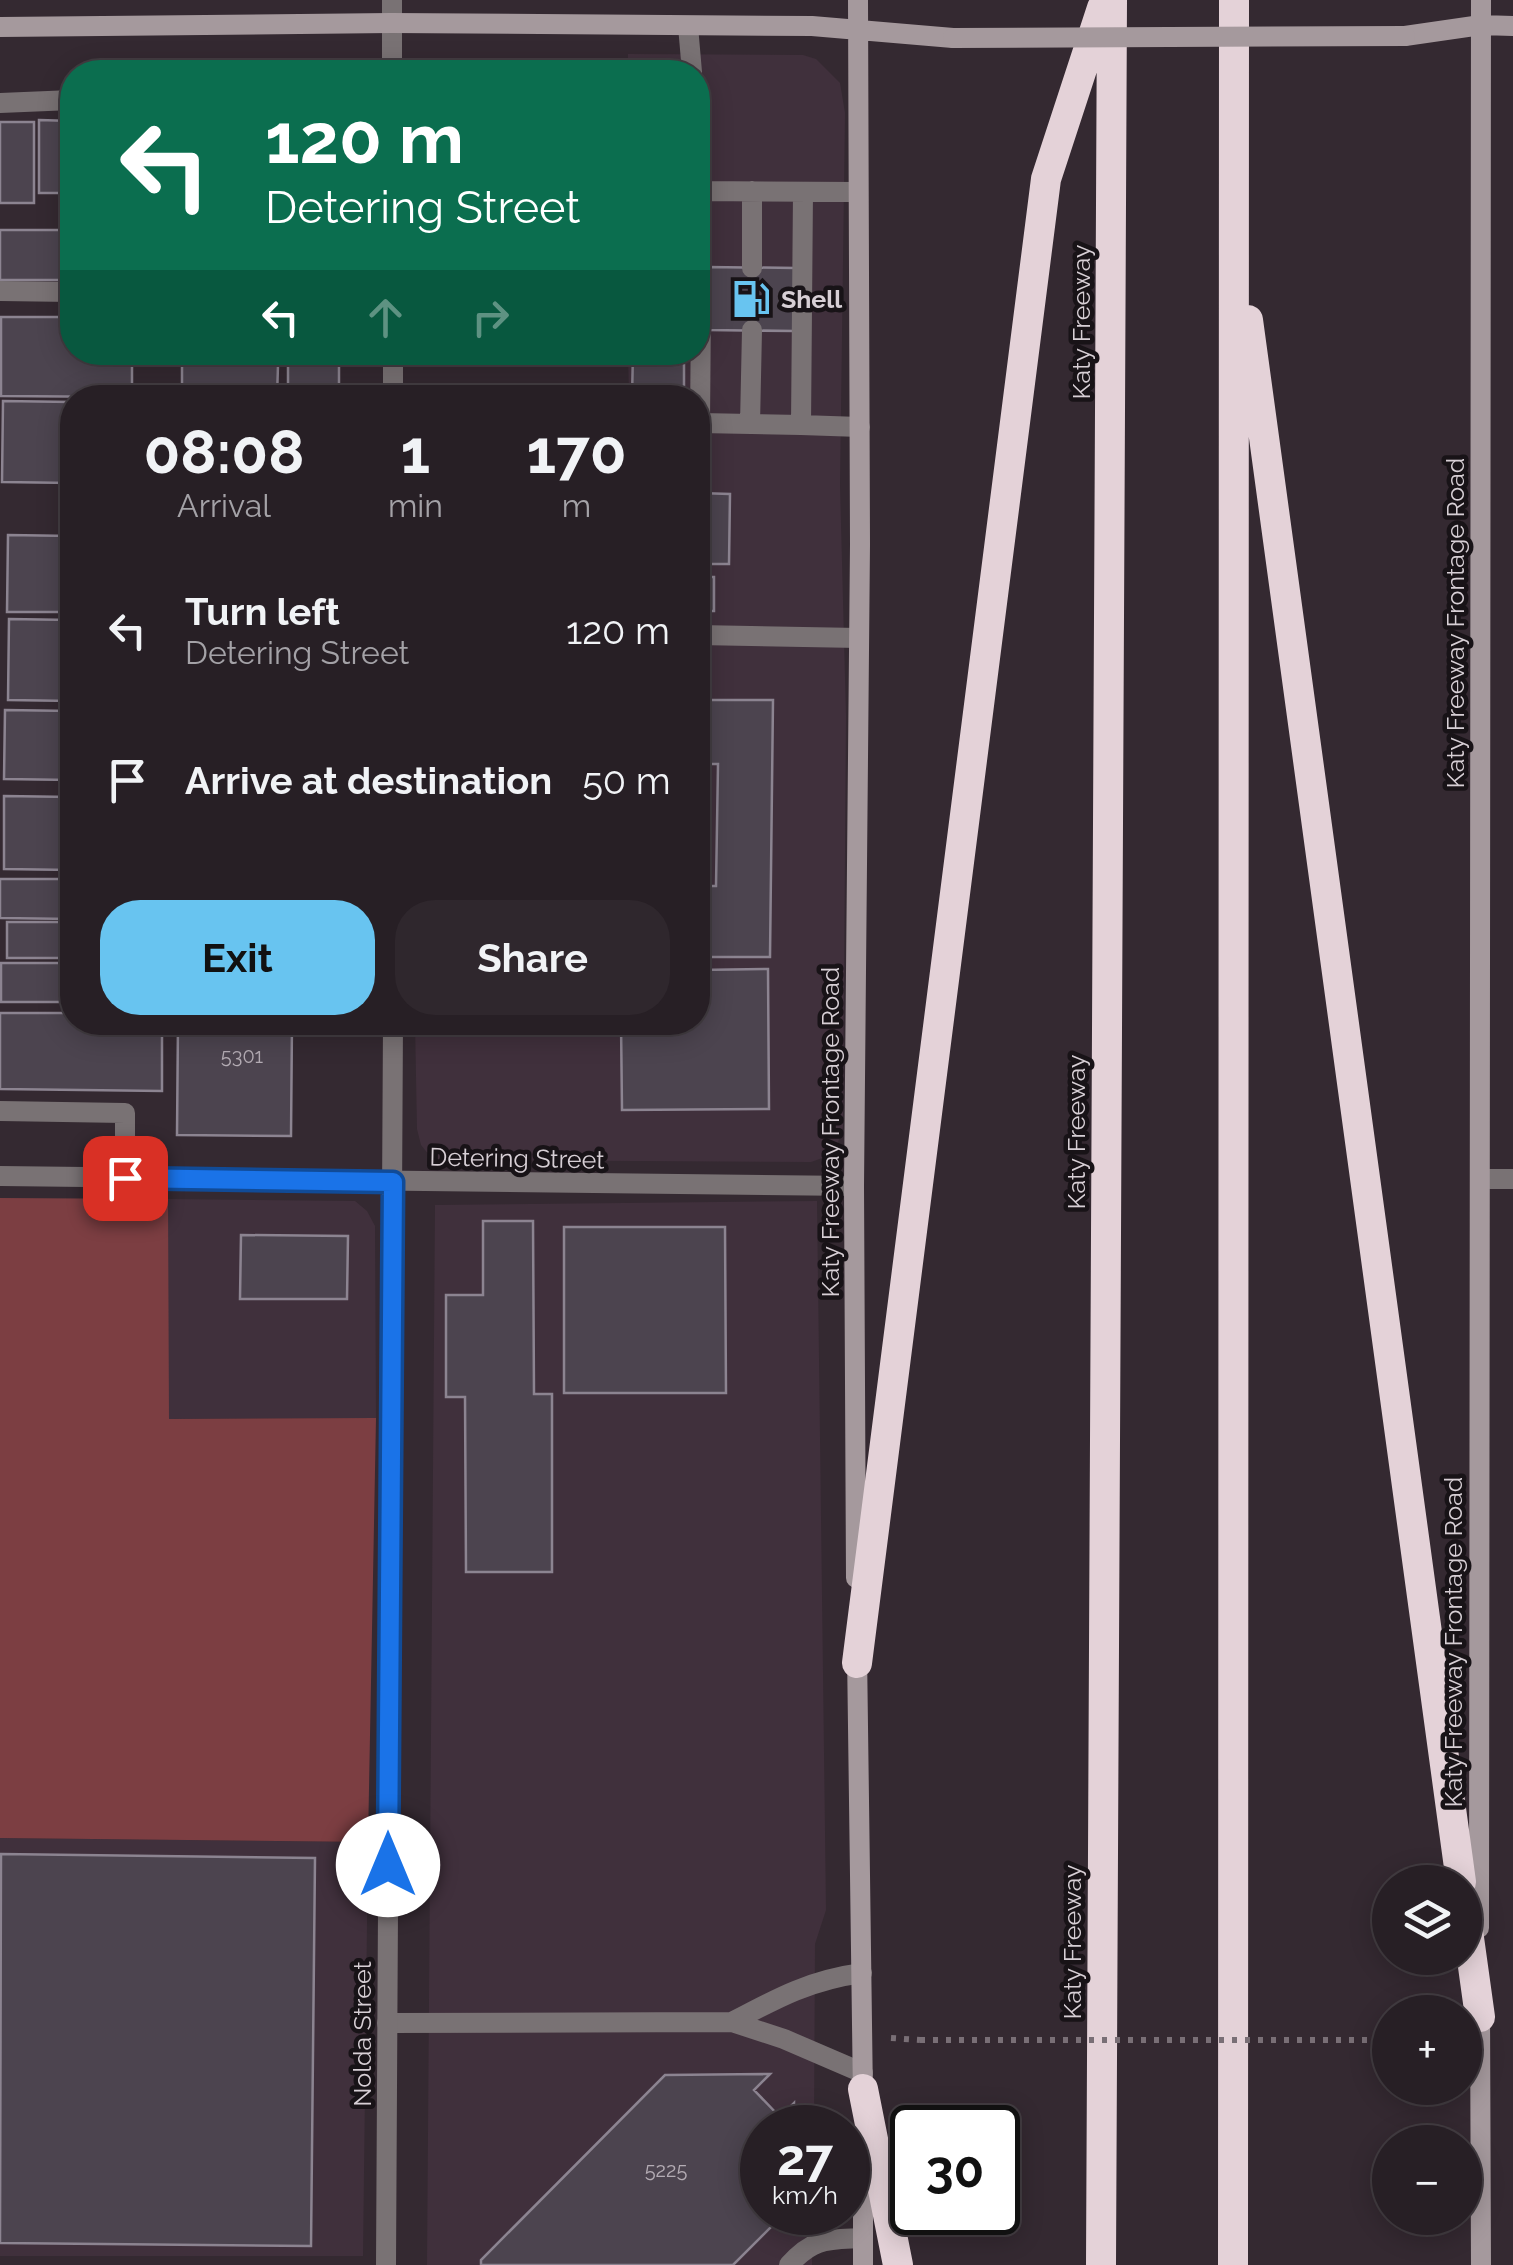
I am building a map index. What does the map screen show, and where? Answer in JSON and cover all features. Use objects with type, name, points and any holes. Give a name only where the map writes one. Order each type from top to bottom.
[{"type":"highway","points":[[857,1663],[1046,180],[1104,0]]},
{"type":"highway","name":"Katy Freeway","points":[[1101,2265],[1112,0]]},
{"type":"highway","points":[[1233,2265],[1234,0]]},
{"type":"highway","points":[[1232,205],[1460,1865]]},
{"type":"highway","points":[[863,2081],[898,2265]]},
{"type":"main road","name":"Katy Freeway Frontage Road","points":[[858,0],[860,427],[854,1186],[863,2265]]},
{"type":"main road","name":"Katy Freeway Frontage Road","points":[[1480,1995],[1481,0]]},
{"type":"main road","points":[[0,27],[391,23],[857,27],[953,38],[1405,36],[1480,25],[1513,26]]},
{"type":"main road","name":"Katy Freeway Frontage Road","points":[[1480,2105],[1481,2265]]},
{"type":"street","points":[[392,0],[392,60]]},
{"type":"street","points":[[688,26],[691,60]]},
{"type":"street","points":[[0,103],[60,100]]},
{"type":"street","points":[[710,191],[858,192]]},
{"type":"street","points":[[752,191],[752,268]]},
{"type":"street","points":[[801,425],[803,192]]},
{"type":"street","points":[[0,291],[60,292]]},
{"type":"street","points":[[750,424],[752,330]]},
{"type":"street","points":[[710,423],[860,427]]},
{"type":"street","points":[[710,635],[859,638]]},
{"type":"street","name":"Nolda Street","points":[[386,2265],[393,1035]]},
{"type":"street","points":[[0,1112],[125,1112],[125,1178]]},
{"type":"street","name":"Detering Street","points":[[0,1176],[854,1186]]},
{"type":"street","points":[[1480,1179],[1513,1179]]},
{"type":"street","points":[[732,2022],[823,1978],[862,1973]]},
{"type":"street","points":[[387,2023],[732,2022],[784,2039],[863,2081]]},
{"type":"street","points":[[789,2265],[804,2248],[821,2240],[863,2238]]},
{"type":"path","points":[[920,2040],[1372,2040]]},
{"type":"shaded area","points":[[628,54],[803,55],[816,59],[840,83],[845,113],[840,485],[846,716],[843,1127],[834,1154],[811,1162],[441,1160],[429,1155],[421,1145],[417,1129],[415,1035],[710,1035],[710,385],[629,385],[628,365],[710,365],[710,60],[628,60]]},
{"type":"shaded area","points":[[0,1198],[168,1199],[169,1419],[376,1418],[368,1842],[0,1838]]},
{"type":"shaded area","points":[[168,1199],[355,1201],[367,1211],[375,1226],[376,1418],[168,1419]]},
{"type":"shaded area","points":[[817,1201],[826,1910],[815,1944],[814,2105],[740,2105],[740,2235],[813,2235],[812,2265],[427,2265],[435,1205]]},
{"type":"shaded area","points":[[0,1838],[368,1842],[363,2256],[0,2256]]},
{"type":"building","points":[[39,120],[60,121],[60,193],[39,193]]},
{"type":"building","points":[[0,122],[34,122],[34,203],[0,203]]},
{"type":"building","points":[[0,230],[60,230],[60,280],[0,280]]},
{"type":"building","name":"Shell","points":[[710,267],[796,268],[795,331],[710,330]]},
{"type":"building","points":[[1,317],[60,317],[60,365],[132,365],[132,385],[60,385],[60,396],[1,396]]},
{"type":"building","points":[[182,365],[278,365],[277,385],[182,385]]},
{"type":"building","points":[[288,365],[339,365],[339,385],[288,385]]},
{"type":"building","points":[[633,365],[684,365],[684,385],[632,385]]},
{"type":"building","points":[[3,401],[60,402],[60,483],[2,482]]},
{"type":"building","points":[[710,493],[730,494],[729,564],[710,564]]},
{"type":"building","points":[[8,535],[60,536],[60,612],[7,612]]},
{"type":"building","points":[[710,577],[714,577],[714,611],[710,611]]},
{"type":"building","points":[[9,619],[60,620],[60,701],[8,700]]},
{"type":"building","points":[[710,700],[773,700],[770,957],[710,957],[710,886],[716,886],[718,764],[710,764]]},
{"type":"building","points":[[5,710],[60,711],[60,780],[4,779]]},
{"type":"building","points":[[4,796],[60,797],[60,870],[4,869]]},
{"type":"building","points":[[0,879],[60,879],[60,919],[0,918]]},
{"type":"building","points":[[7,922],[60,922],[60,958],[7,958]]},
{"type":"building","points":[[1,963],[60,963],[60,1002],[1,1002]]},
{"type":"building","points":[[768,969],[769,1109],[622,1110],[621,1035],[710,1035],[710,970]]},
{"type":"building","points":[[0,1013],[60,1013],[60,1035],[162,1035],[162,1091],[0,1089]]},
{"type":"building","points":[[178,1035],[292,1035],[291,1136],[177,1135]]},
{"type":"building","points":[[483,1221],[533,1221],[534,1394],[552,1394],[552,1572],[466,1572],[465,1397],[446,1397],[446,1295],[483,1295]]},
{"type":"building","points":[[564,1227],[725,1227],[726,1393],[564,1393]]},
{"type":"building","points":[[241,1235],[348,1236],[347,1299],[240,1299]]},
{"type":"building","points":[[1,1854],[315,1858],[311,2246],[0,2243]]},
{"type":"building","points":[[770,2074],[754,2090],[768,2105],[740,2105],[740,2235],[763,2235],[733,2265],[481,2265],[481,2260],[665,2075]]},
{"type":"place","name":"Shell","points":[[751,299]]},
{"type":"route","points":[[125,1178],[393,1182],[388,1865]]}]
